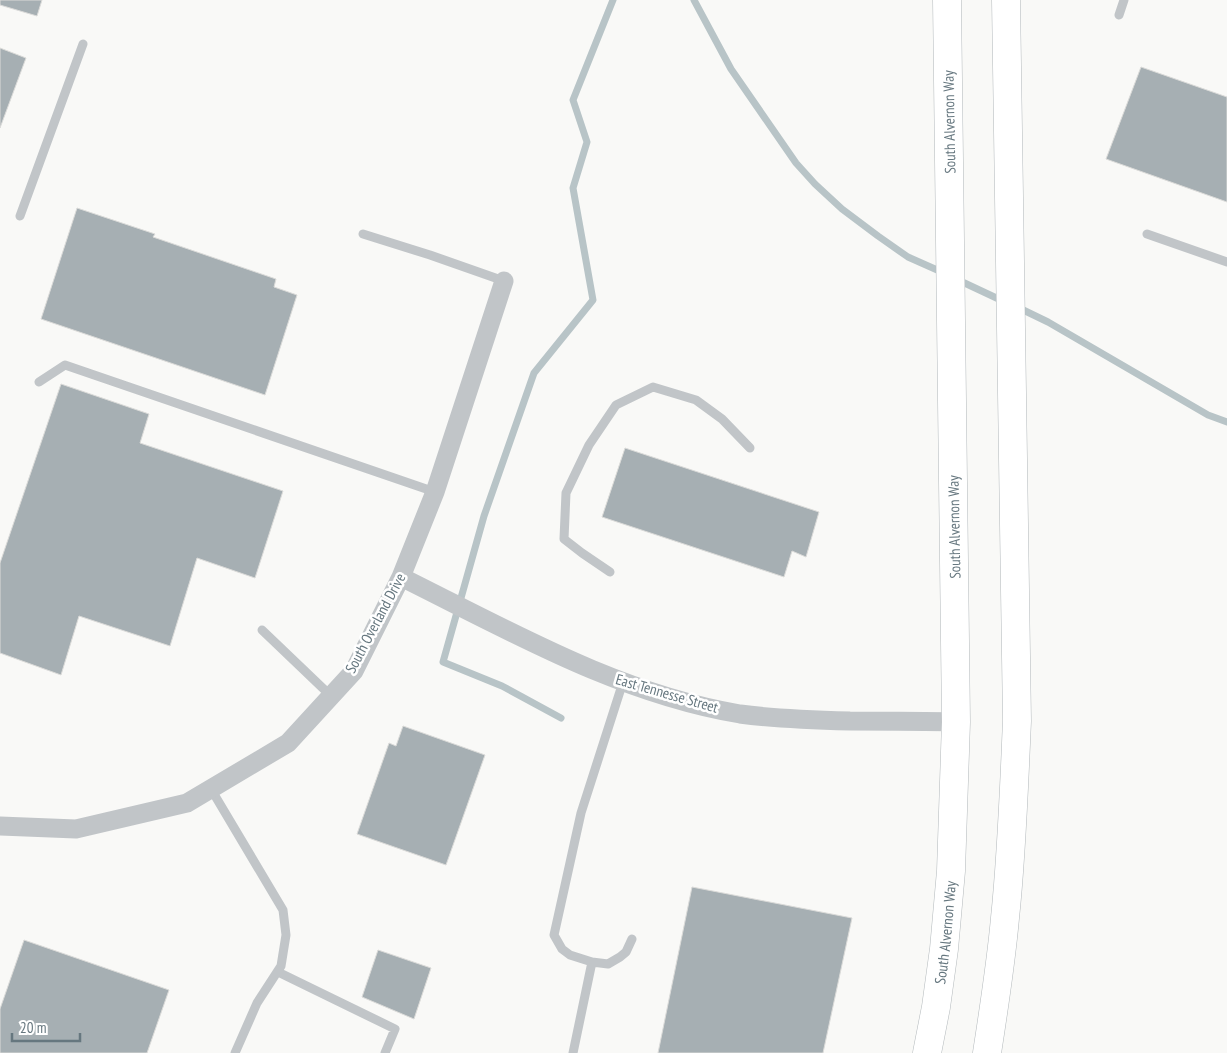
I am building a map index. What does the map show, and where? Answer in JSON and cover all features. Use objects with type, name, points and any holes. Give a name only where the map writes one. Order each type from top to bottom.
[{"type":"main road","name":"South Alvernon Way","points":[[927,1053],[944,949],[951,871],[956,722],[947,0]]},
{"type":"main road","points":[[987,1053],[1006,918],[1013,822],[1017,721],[1006,0]]},
{"type":"street","name":"South Overland Drive","points":[[0,826],[76,829],[187,804],[288,743],[332,696],[354,671],[401,577],[436,492],[504,281]]},
{"type":"street","name":"East Tennesse Street","points":[[401,577],[559,656],[623,682],[682,701],[740,714],[784,719],[956,722]]},
{"type":"lane","points":[[1119,15],[1124,0]]},
{"type":"lane","points":[[20,216],[83,44]]},
{"type":"lane","points":[[363,234],[504,281]]},
{"type":"lane","points":[[1147,234],[1227,262]]},
{"type":"lane","points":[[39,382],[65,365],[436,492]]},
{"type":"lane","points":[[610,572],[564,539],[566,493],[589,445],[616,405],[653,387],[696,400],[722,419],[750,448]]},
{"type":"lane","points":[[262,630],[332,696]]},
{"type":"lane","points":[[623,682],[581,814],[554,935],[562,949],[570,955],[592,962],[608,964],[626,952],[632,939]]},
{"type":"lane","points":[[211,789],[283,910],[286,935],[281,966],[257,1003],[235,1053]]},
{"type":"lane","points":[[573,1053],[592,962]]},
{"type":"lane","points":[[278,972],[395,1029],[385,1053]]},
{"type":"building","points":[[0,0],[42,0],[37,16],[0,5]]},
{"type":"building","points":[[0,48],[26,58],[0,128]]},
{"type":"building","points":[[1141,67],[1227,97],[1227,202],[1106,159]]},
{"type":"building","points":[[77,208],[155,234],[153,237],[276,279],[274,287],[297,295],[265,395],[41,319]]},
{"type":"building","points":[[61,384],[149,414],[140,443],[283,491],[255,578],[197,558],[170,646],[79,616],[61,675],[0,653],[0,563]]},
{"type":"building","points":[[625,448],[819,512],[806,557],[792,551],[784,577],[602,517]]},
{"type":"building","points":[[403,726],[485,755],[446,865],[357,834],[389,743],[396,746]]},
{"type":"building","points":[[692,887],[852,918],[823,1053],[658,1053]]},
{"type":"building","points":[[24,940],[169,990],[147,1053],[0,1053],[0,1009]]},
{"type":"building","points":[[378,950],[431,968],[414,1019],[362,997]]},
{"type":"waterway","points":[[561,718],[502,686],[443,662],[484,516],[534,373],[593,300],[573,188],[587,142],[573,100],[613,0]]},
{"type":"waterway","points":[[694,0],[731,69],[796,163],[815,184],[842,209],[908,257],[944,273]]},
{"type":"waterway","points":[[956,279],[1005,302]]},
{"type":"waterway","points":[[1017,307],[1048,322],[1208,415],[1227,422]]}]
